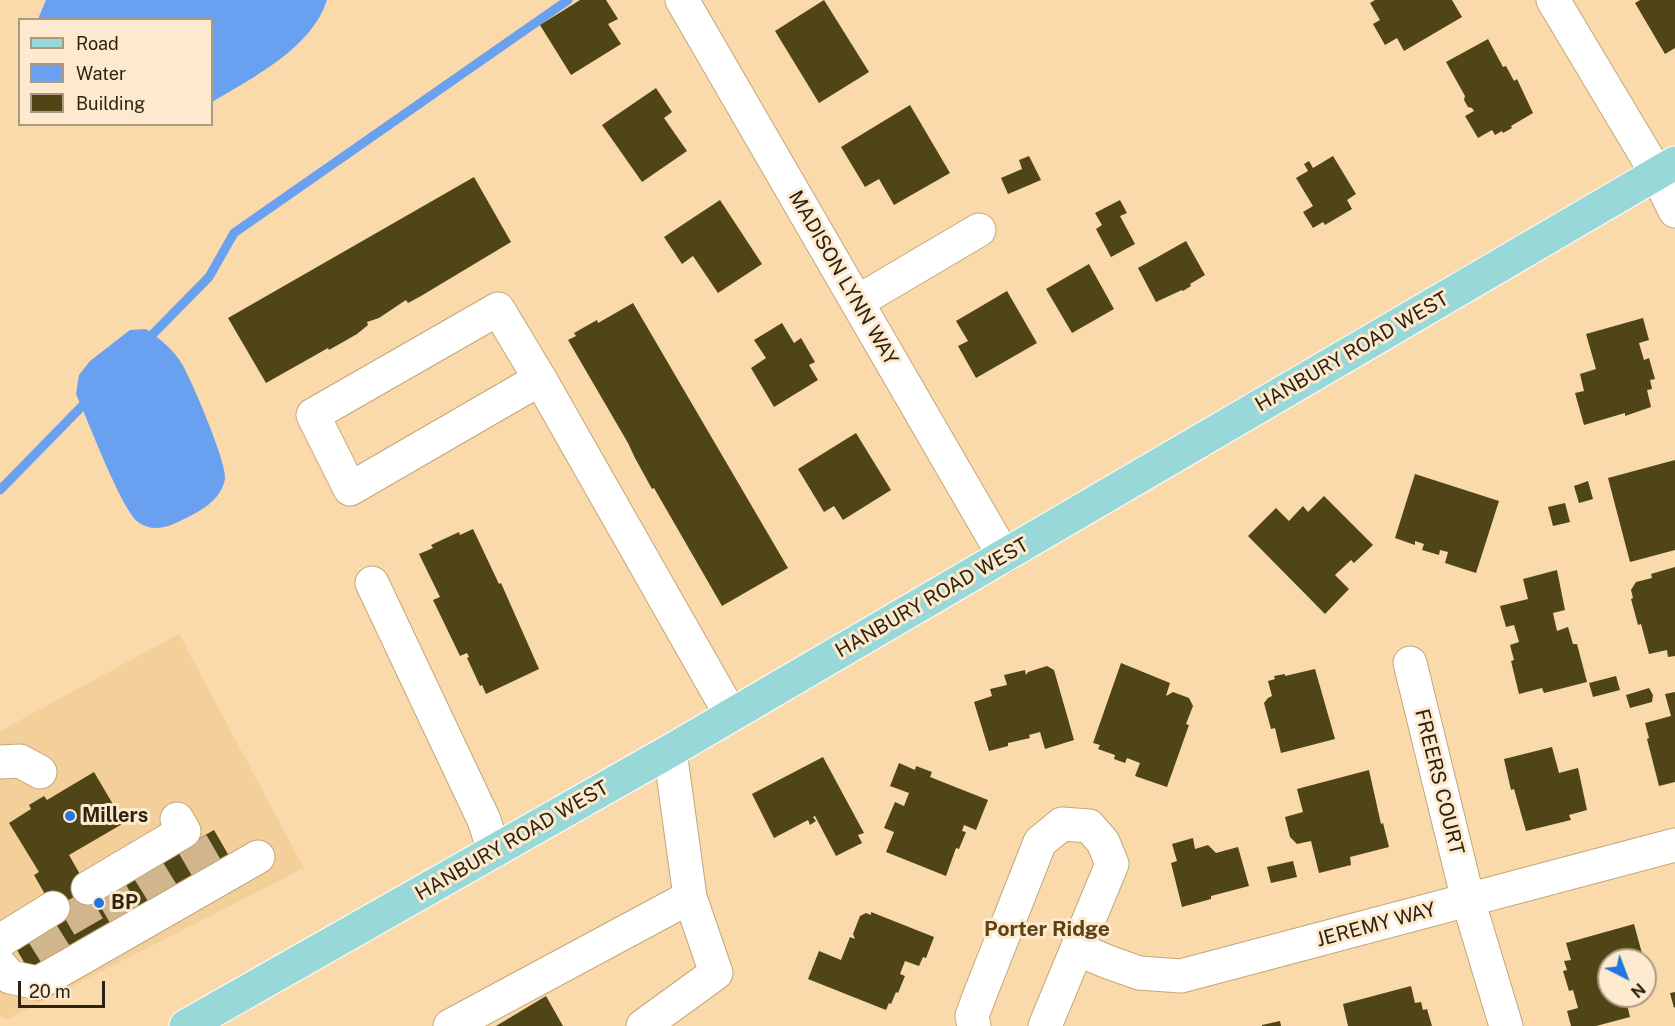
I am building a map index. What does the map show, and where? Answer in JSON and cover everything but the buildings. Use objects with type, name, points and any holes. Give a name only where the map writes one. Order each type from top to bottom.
[{"type":"main road","name":"HANBURY ROAD WEST","points":[[186,1026],[670,751],[1666,168]]},
{"type":"street","name":"MADISON LYNN WAY","points":[[682,0],[1004,556]]},
{"type":"street","points":[[1553,0],[1666,168],[1675,211]]},
{"type":"street","points":[[857,302],[979,230]]},
{"type":"street","points":[[540,379],[350,489],[313,415],[498,309],[540,379],[731,715]]},
{"type":"street","points":[[372,583],[484,820],[494,851]]},
{"type":"street","name":"FREERS COURT","points":[[1410,663],[1468,900],[1506,1026]]},
{"type":"street","points":[[643,1026],[716,973],[690,897],[670,751]]},
{"type":"street","points":[[0,762],[20,761],[40,772]]},
{"type":"street","points":[[974,1026],[972,1016],[1040,842],[1062,824],[1089,826],[1103,842],[1112,864],[1045,1026]]},
{"type":"street","name":"JEREMY WAY","points":[[1077,949],[1139,973],[1181,976],[1675,845]]},
{"type":"street","points":[[0,965],[10,977],[38,983],[60,962],[97,941],[111,900],[156,881],[195,849],[258,858]]},
{"type":"street","points":[[111,900],[156,881],[195,849]]},
{"type":"street","points":[[450,1026],[690,897]]},
{"type":"street","points":[[0,941],[42,918]]},
{"type":"shaded area","points":[[179,634],[304,868],[6,1020],[0,1015],[0,731]]},
{"type":"water","points":[[46,0],[327,0],[319,17],[295,47],[262,72],[213,101],[213,18],[38,18]]},
{"type":"water","points":[[146,329],[170,349],[182,364],[215,440],[225,479],[219,494],[208,505],[175,523],[159,528],[143,525],[131,514],[114,482],[76,394],[79,375],[90,361],[130,330]]},
{"type":"waterway","points":[[145,342],[209,277],[234,233],[568,0]]},
{"type":"waterway","points":[[0,490],[89,399]]},
{"type":"tunnel","points":[[192,843],[207,869]]},
{"type":"tunnel","points":[[147,868],[163,894]]},
{"type":"tunnel","points":[[110,890],[125,916]]},
{"type":"tunnel","points":[[72,898],[93,934]]},
{"type":"tunnel","points":[[39,928],[56,955]]},
{"type":"place","name":"Millers","points":[[70,816]]},
{"type":"place","name":"BP","points":[[99,903]]},
{"type":"district","name":"Porter Ridge","points":[[1047,930]]}]
